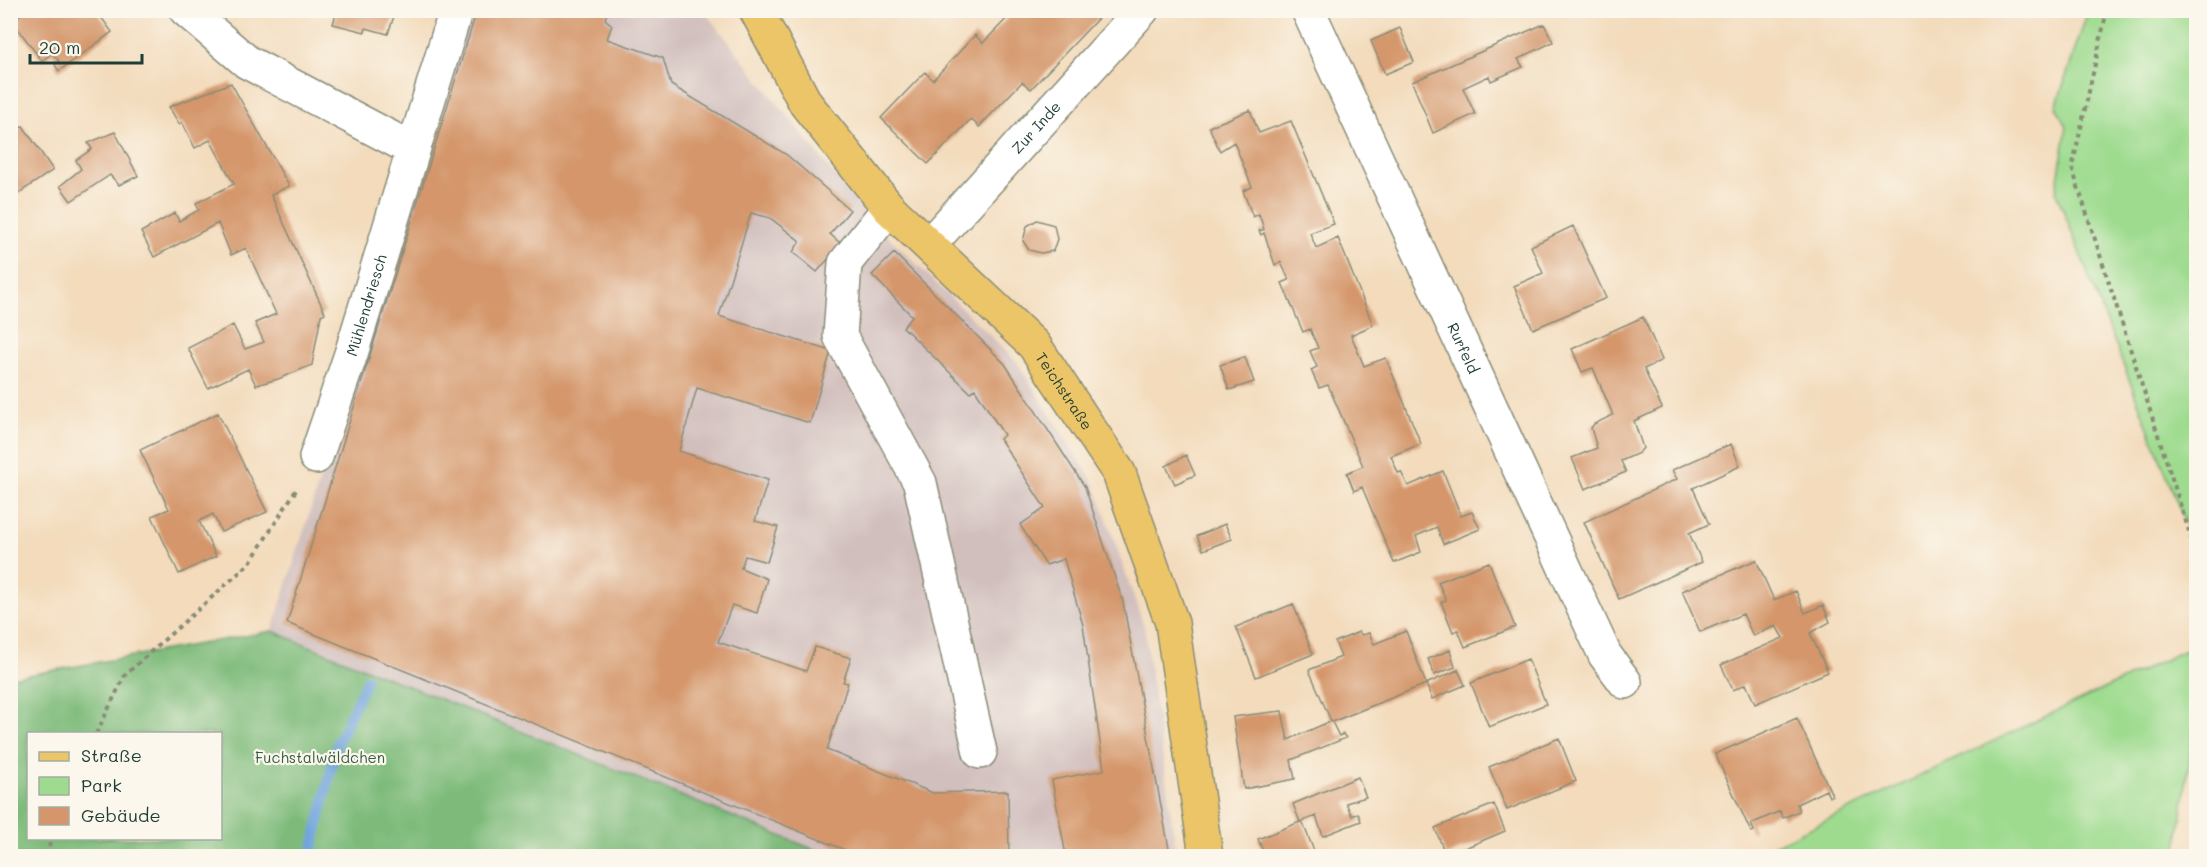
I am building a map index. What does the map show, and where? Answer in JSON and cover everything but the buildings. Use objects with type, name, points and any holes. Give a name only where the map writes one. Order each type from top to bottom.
[{"type":"main road","name":"Teichstraße","points":[[756,10],[806,105],[889,208],[1034,345],[1119,473],[1172,623],[1206,856]]},
{"type":"street","points":[[186,10],[247,62],[412,149]]},
{"type":"street","name":"Mühlendriesch","points":[[316,457],[351,354],[456,10]]},
{"type":"street","name":"Zur Inde","points":[[929,245],[1142,10]]},
{"type":"street","name":"Rurfeld","points":[[1308,10],[1605,655],[1625,682]]},
{"type":"street","points":[[889,208],[845,263],[840,336],[920,483],[980,752]]},
{"type":"path","points":[[2107,10],[2073,168],[2196,553]]},
{"type":"path","points":[[97,732],[125,675],[249,564],[316,457]]},
{"type":"path","points":[[47,856],[51,840]]},
{"type":"shaded area","points":[[469,11],[704,11],[869,218],[1016,361],[1095,485],[1144,626],[1177,856],[830,856],[272,631]]},
{"type":"green space","points":[[2088,11],[2196,11],[2196,551],[2056,192],[2067,126],[2056,107]]},
{"type":"green space","name":"Fuchstalwäldchen","points":[[272,631],[830,856],[11,856],[11,678]]},
{"type":"green space","points":[[2196,645],[2196,712],[2176,856],[1751,856]]},
{"type":"waterway","points":[[311,856],[337,744],[367,679]]}]
